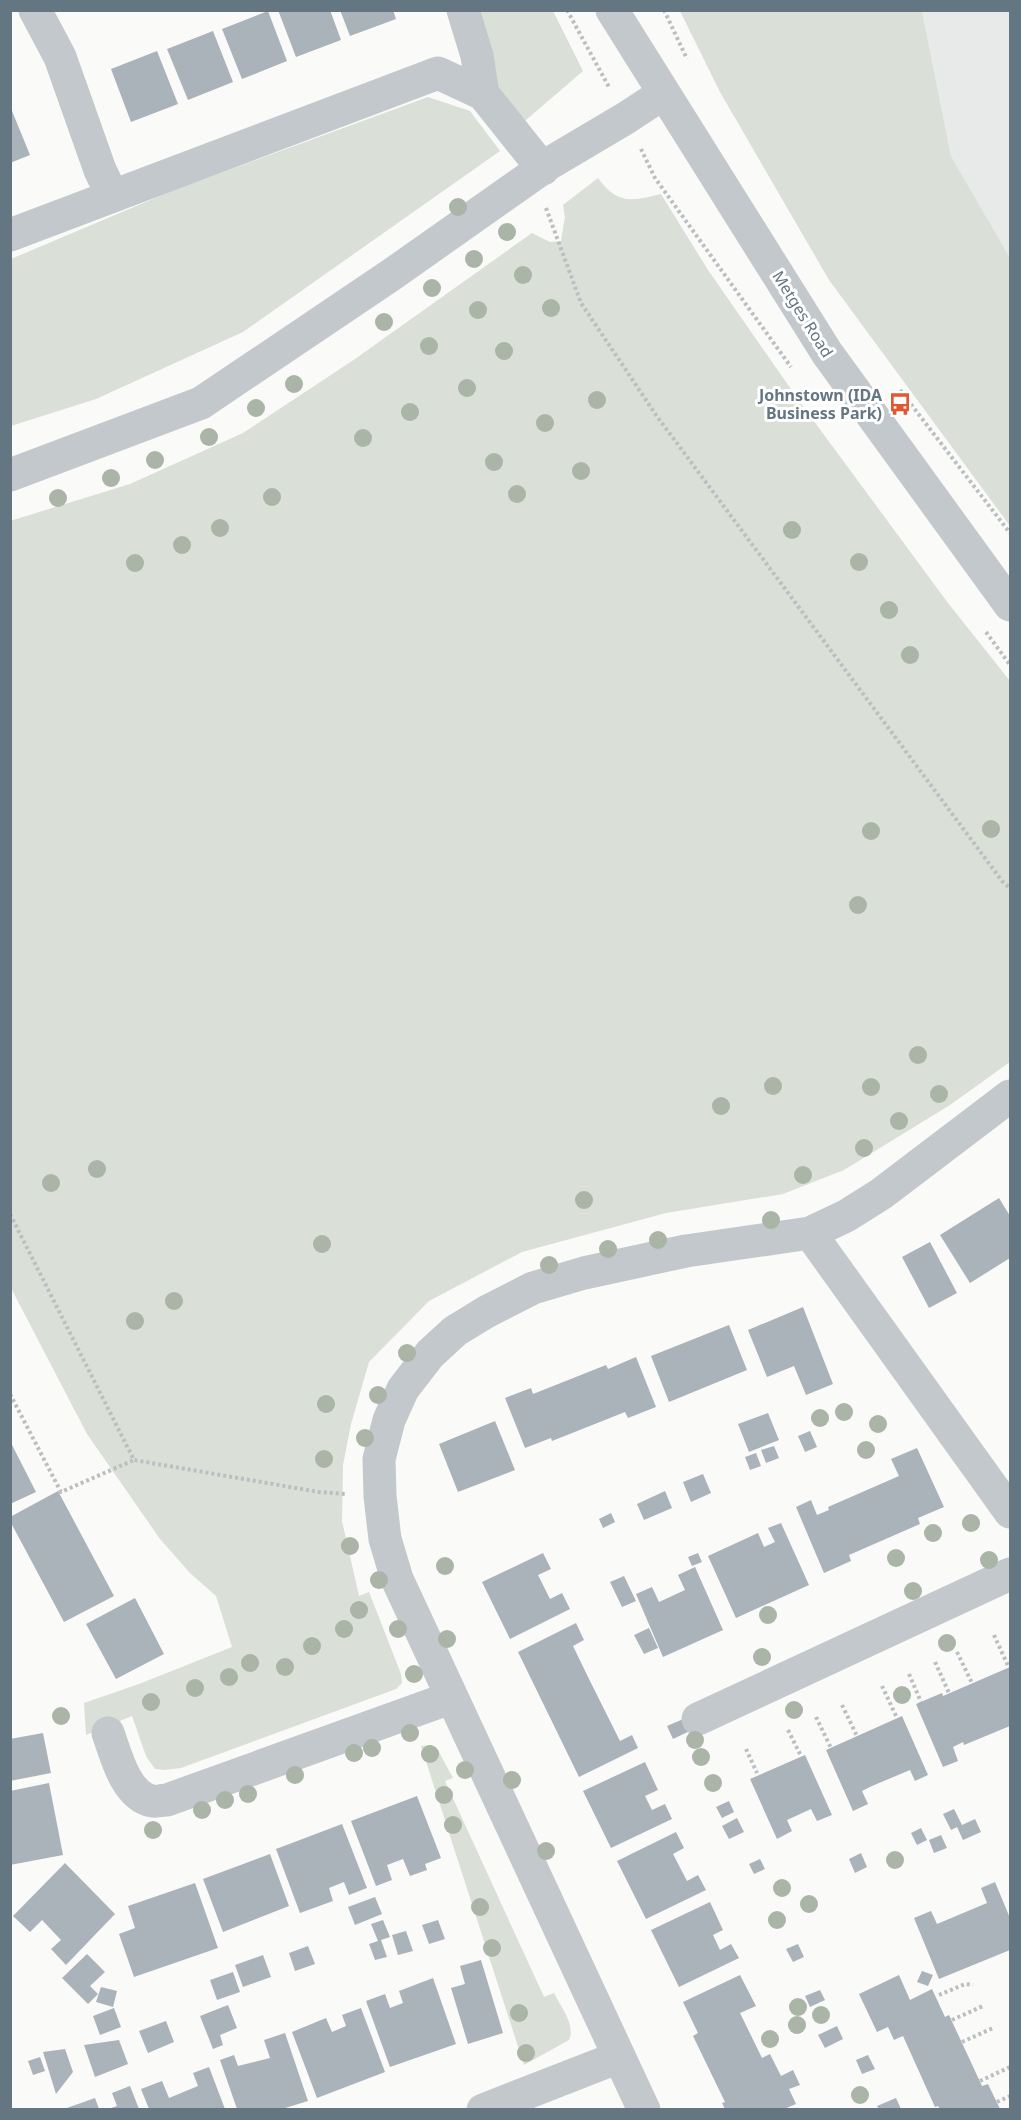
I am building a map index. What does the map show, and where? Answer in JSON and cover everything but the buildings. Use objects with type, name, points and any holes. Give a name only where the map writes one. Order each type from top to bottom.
[{"type":"street","points":[[35,10],[60,57],[100,170],[112,195]]},
{"type":"street","points":[[463,10],[477,56],[483,94]]},
{"type":"street","name":"Metges Road","points":[[612,10],[827,353],[1011,605]]},
{"type":"street","points":[[10,235],[438,73],[483,94],[543,169]]},
{"type":"street","points":[[10,475],[201,403],[543,169],[664,93]]},
{"type":"street","points":[[644,2109],[450,1698],[397,1579],[385,1539],[380,1496],[379,1460],[389,1420],[402,1389],[430,1354],[455,1331],[486,1312],[533,1288],[584,1273],[686,1251],[810,1233],[846,1216],[881,1194],[1011,1095]]},
{"type":"street","points":[[810,1233],[1011,1512]]},
{"type":"street","points":[[698,1719],[1011,1574]]},
{"type":"street","points":[[108,1733],[129,1784],[152,1801],[167,1800],[450,1698]]},
{"type":"street","points":[[483,2109],[619,2057]]},
{"type":"path","points":[[664,10],[689,63]]},
{"type":"path","points":[[543,169],[541,197],[581,303],[656,415],[1002,881],[1011,888]]},
{"type":"path","points":[[895,383],[1011,533]]},
{"type":"path","points":[[10,1214],[134,1460]]},
{"type":"path","points":[[10,1394],[61,1492],[134,1460],[319,1492],[380,1496]]},
{"type":"path","points":[[994,1635],[1009,1668]]},
{"type":"path","points":[[957,1652],[972,1683]]},
{"type":"path","points":[[935,1662],[949,1693]]},
{"type":"path","points":[[909,1674],[921,1702]]},
{"type":"path","points":[[882,1686],[897,1718]]},
{"type":"path","points":[[842,1704],[857,1736]]},
{"type":"path","points":[[816,1717],[831,1748]]},
{"type":"path","points":[[788,1730],[801,1756]]},
{"type":"path","points":[[746,1749],[757,1773]]},
{"type":"path","points":[[939,1995],[965,1984],[973,1984]]},
{"type":"path","points":[[952,2020],[983,2006]]},
{"type":"path","points":[[962,2042],[993,2028]]},
{"type":"path","points":[[980,2081],[1011,2067]]},
{"type":"path","points":[[997,2102],[1011,2096]]},
{"type":"shaded area","points":[[476,11],[553,11],[583,71],[519,126],[492,86]]},
{"type":"shaded area","points":[[680,11],[922,11],[951,156],[1010,258],[1010,526],[829,280],[720,92]]},
{"type":"shaded area","points":[[922,11],[1010,11],[1010,258],[951,156]]},
{"type":"shaded area","points":[[428,97],[470,111],[500,151],[243,332],[96,399],[11,426],[11,259],[174,190]]},
{"type":"shaded area","points":[[598,178],[612,193],[626,199],[661,194],[708,270],[802,405],[948,603],[1010,681],[1010,1062],[950,1105],[844,1170],[783,1194],[666,1213],[522,1252],[429,1301],[369,1362],[351,1424],[343,1465],[342,1521],[359,1596],[369,1592],[401,1674],[402,1683],[396,1689],[181,1768],[155,1769],[146,1756],[132,1716],[86,1735],[84,1703],[232,1647],[216,1596],[190,1573],[160,1539],[87,1434],[11,1288],[10,521],[130,484],[243,433],[355,359],[532,233],[550,242],[561,241],[565,217],[563,205]]},
{"type":"shaded area","points":[[431,1745],[438,1750],[453,1778],[445,1781],[544,1997],[554,1993],[571,2029],[569,2040],[524,2065],[421,1746]]},
{"type":"place","name":"Johnstown (IDA Business Park)","points":[[900,404]]}]
